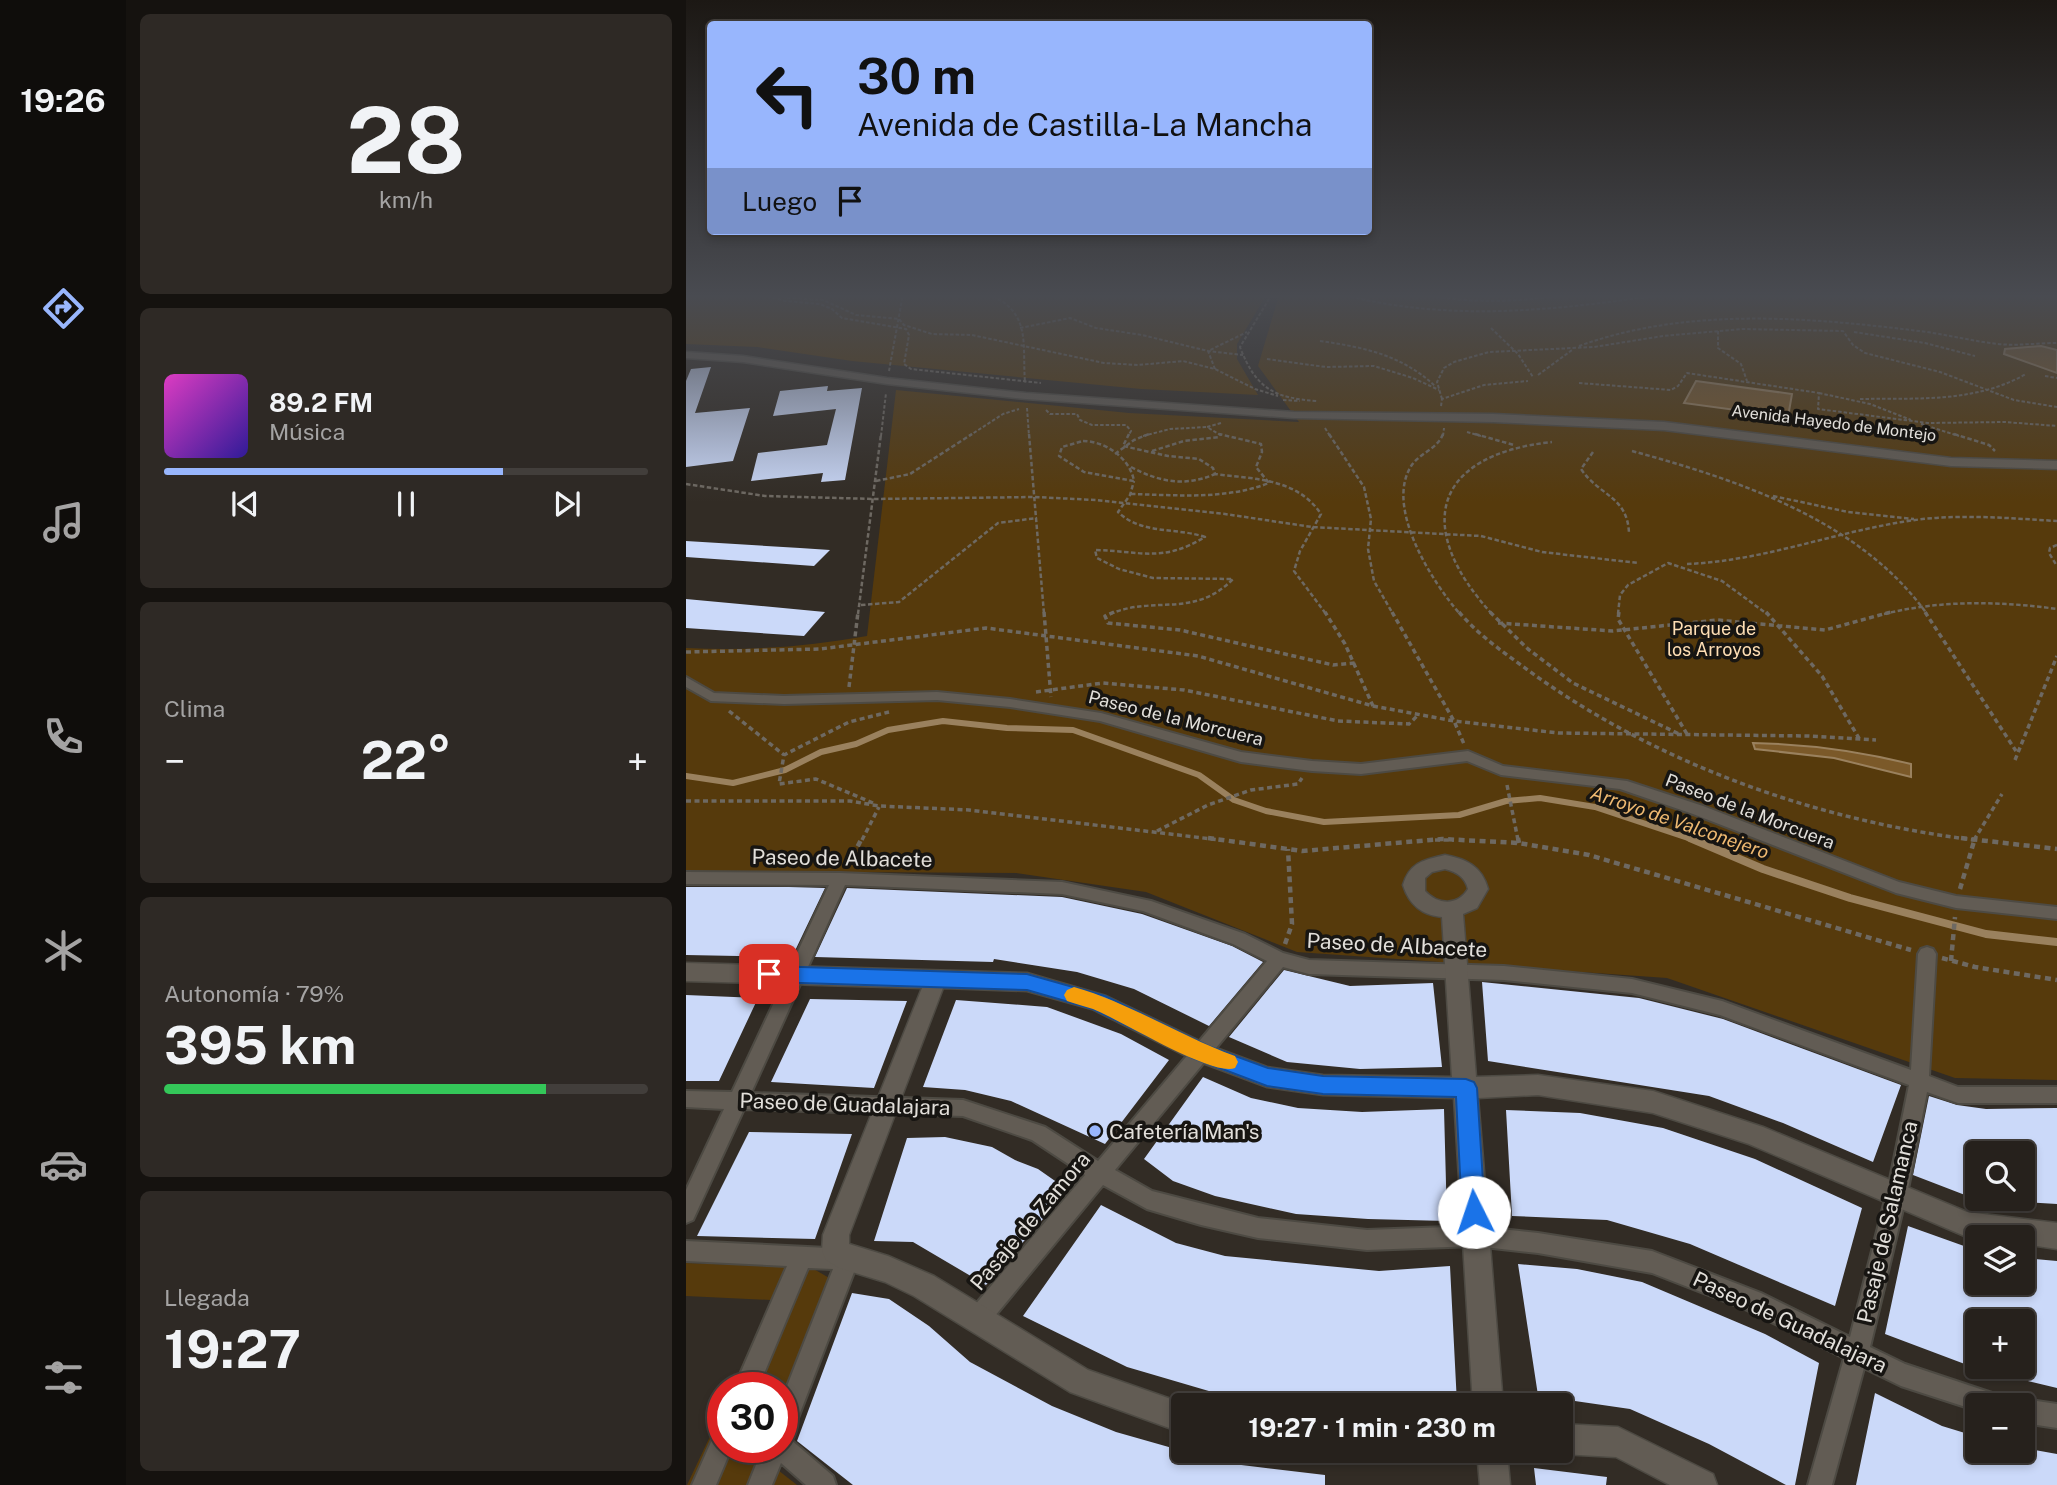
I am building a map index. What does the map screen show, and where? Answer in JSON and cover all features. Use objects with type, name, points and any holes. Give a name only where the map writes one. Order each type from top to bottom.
[{"type":"street","points":[[778,363],[1154,406],[1319,416],[1443,414],[1664,426],[1951,462],[2057,465]]},
{"type":"street","points":[[802,363],[864,374]]},
{"type":"street","name":"Avenida Hayedo de Montejo","points":[[888,377],[1025,385],[1299,408],[1443,414],[1545,411],[1659,418],[1758,428],[1905,449],[2057,457]]},
{"type":"street","points":[[686,681],[711,697]]},
{"type":"street","name":"Paseo de la Morcuera","points":[[711,697],[784,700],[847,696],[937,696],[996,702],[1101,717],[1241,757],[1312,766],[1361,769],[1468,755],[1501,770],[1622,784],[1698,810],[1896,887],[1956,902],[2057,913]]},
{"type":"street","name":"Paseo de Albacete","points":[[686,878],[840,879],[1062,888],[1145,905],[1239,939],[1279,959],[1309,967],[1455,974],[1504,973],[1632,986],[1722,1008],[1958,1095],[2057,1095]]},
{"type":"street","points":[[686,1213],[840,879]]},
{"type":"street","points":[[1452,910],[1487,1393]]},
{"type":"street","name":"Pasaje de Salamanca","points":[[1819,1485],[1858,1351],[1896,1194],[1919,1079],[1927,954]]},
{"type":"street","name":"Pasaje de Zamora","points":[[977,1320],[1279,959]]},
{"type":"street","points":[[686,972],[1027,982],[1098,1002],[1200,1052],[1267,1077],[1323,1085],[1466,1088],[1538,1085],[1653,1102],[1754,1135],[1967,1224],[2057,1236]]},
{"type":"street","points":[[848,1259],[835,1251],[836,1235],[936,979]]},
{"type":"street","name":"Paseo de Guadalajara","points":[[686,1099],[963,1108],[1038,1133],[1100,1173],[1147,1199],[1258,1228],[1367,1240],[1475,1236],[1538,1243],[1652,1262],[1753,1301],[1901,1374],[1965,1395]]},
{"type":"street","points":[[686,1251],[848,1259],[888,1269],[924,1286],[1080,1382],[1171,1414]]},
{"type":"street","points":[[753,1372],[802,1257]]},
{"type":"street","points":[[798,1389],[848,1259]]},
{"type":"street","points":[[2035,1413],[2057,1416]]},
{"type":"street","points":[[1573,1440],[1618,1442],[1702,1485]]},
{"type":"street","points":[[798,1462],[824,1485]]},
{"type":"street","points":[[704,1485],[714,1463]]},
{"type":"street","points":[[761,1485],[769,1463]]},
{"type":"street","points":[[1493,1463],[1495,1485]]},
{"type":"path","points":[[847,696],[891,363]]},
{"type":"path","points":[[904,363],[911,369],[1025,385],[1050,383]]},
{"type":"path","points":[[1023,363],[1025,385]]},
{"type":"path","points":[[1109,363],[1157,363]]},
{"type":"path","points":[[1192,363],[1215,369],[1255,389],[1278,396],[1324,402],[1270,399]]},
{"type":"path","points":[[1213,363],[1215,369]]},
{"type":"path","points":[[1246,363],[1268,390],[1278,396]]},
{"type":"path","points":[[1299,363],[1326,367],[1374,366],[1413,377],[1439,390]]},
{"type":"path","points":[[1407,363],[1424,374],[1439,390]]},
{"type":"path","points":[[1452,363],[1444,368],[1440,376],[1444,439],[1420,456],[1407,474],[1406,511],[1431,577],[1476,632],[1555,692],[1632,736],[1655,748],[1767,793],[1851,816],[1974,839],[2057,849]]},
{"type":"path","points":[[1523,363],[1533,377]]},
{"type":"path","points":[[1538,375],[1552,363]]},
{"type":"path","points":[[1740,363],[1747,382]]},
{"type":"path","points":[[1906,363],[1940,372],[1983,390],[2033,404],[2057,407]]},
{"type":"path","points":[[1578,383],[1671,390],[1678,386],[1687,373],[1855,399],[1937,399],[1998,387],[2026,374]]},
{"type":"path","points":[[2045,376],[2057,378]]},
{"type":"path","points":[[1443,414],[1480,385],[1528,381]]},
{"type":"path","points":[[1819,393],[1818,409],[1914,422],[2005,422],[2057,426]]},
{"type":"path","points":[[1855,399],[1914,422],[1989,445],[1999,456]]},
{"type":"path","points":[[876,481],[910,474],[1003,414],[1027,406],[1035,407]]},
{"type":"path","points":[[1027,406],[1052,709]]},
{"type":"path","points":[[1044,408],[1050,414],[1077,414],[1080,421],[1091,425],[1126,425],[1131,431],[1115,455]]},
{"type":"path","points":[[1443,414],[1455,430]]},
{"type":"path","points":[[1123,446],[1176,426],[1207,427],[1229,421]]},
{"type":"path","points":[[1323,425],[1364,487],[1371,519],[1368,549],[1374,581],[1454,721],[1468,755]]},
{"type":"path","points":[[1207,427],[1222,436]]},
{"type":"path","points":[[1466,432],[1516,446]]},
{"type":"path","points":[[1152,451],[1184,441],[1222,436],[1261,444],[1262,452],[1256,467],[1269,482]]},
{"type":"path","points":[[1135,481],[1067,466],[1059,456],[1062,447],[1080,441],[1096,442],[1130,466],[1148,476],[1165,481],[1186,483],[1203,480],[1215,474],[1297,488],[1314,500],[1321,514],[1312,527],[1294,571],[1301,584],[1324,611],[1355,663],[1373,706]]},
{"type":"path","points":[[1552,442],[1516,446],[1484,460],[1457,481],[1443,510],[1445,533],[1459,576],[1498,623],[1573,683],[1680,734]]},
{"type":"path","points":[[1123,446],[1199,459],[1213,468],[1215,474]]},
{"type":"path","points":[[1632,451],[1699,470],[1768,495],[1848,512],[1920,519],[1986,517],[2057,521]]},
{"type":"path","points":[[1593,452],[1581,469],[1589,482],[1625,509],[1630,520],[1629,534]]},
{"type":"path","points":[[1130,466],[1135,481],[1131,494],[1118,512],[1125,521],[1142,528],[1192,532],[1205,537],[1173,554],[1154,556],[1115,549],[1095,550],[1097,558],[1113,568],[1139,576],[1166,580],[1220,576],[1233,579],[1227,588],[1211,598],[1174,606],[1116,609],[1105,616],[1108,623],[1180,630],[1333,665],[1355,663]]},
{"type":"path","points":[[1131,494],[1218,494],[1255,490],[1269,482]]},
{"type":"path","points":[[686,484],[765,496],[874,499],[1035,497],[1125,503],[1312,527],[1481,536],[1542,552],[1638,563]]},
{"type":"path","points":[[1768,495],[1841,535],[1892,575],[1921,607],[2016,751]]},
{"type":"path","points":[[860,605],[900,602],[998,523],[1037,517]]},
{"type":"path","points":[[1687,564],[1740,560],[1920,519]]},
{"type":"path","points":[[2057,545],[2050,548],[2049,554],[2057,566]]},
{"type":"path","points":[[1687,734],[1618,619],[1620,595],[1638,577],[1668,563],[1727,583],[1763,608],[1780,626],[1844,710],[1860,740]]},
{"type":"path","points":[[1498,623],[1545,623],[1599,631],[1704,620],[1833,629],[1887,613],[1921,607],[1999,603],[2057,608]]},
{"type":"path","points":[[686,652],[768,652],[986,628],[1198,656],[1373,706],[1454,721],[1558,733],[1632,736],[1809,736],[1876,740]]},
{"type":"path","points":[[2015,760],[2016,751],[2057,656]]},
{"type":"path","points":[[996,702],[1051,688],[1103,683],[1184,690],[1338,721],[1409,723],[1418,715]]},
{"type":"path","points":[[711,697],[785,755]]},
{"type":"path","points":[[785,755],[849,722],[901,709]]},
{"type":"path","points":[[785,755],[779,785],[816,779],[879,806]]},
{"type":"path","points":[[1157,831],[1208,804],[1251,790],[1298,784],[1312,766]]},
{"type":"path","points":[[1508,788],[1519,844]]},
{"type":"path","points":[[1951,961],[1956,902],[1974,839],[2002,794]]},
{"type":"path","points":[[686,802],[850,801],[879,806],[969,810],[1157,831],[1302,851],[1442,839],[1519,844],[1589,855],[1951,961],[2057,981]]},
{"type":"path","points":[[840,879],[879,806]]},
{"type":"path","points":[[1279,959],[1292,924],[1288,849]]},
{"type":"green space","points":[[876,363],[1240,363],[1258,395],[1141,389]]},
{"type":"green space","name":"Parque de los Arroyos","points":[[1259,363],[2057,363],[2057,1080],[1955,1078],[1667,978],[1297,952],[1146,892],[1016,873],[686,871],[686,648],[777,647],[867,636],[896,390],[1129,413],[1299,422],[1258,366]]},
{"type":"green space","points":[[686,1263],[812,1268],[831,1279],[794,1372],[739,1372],[771,1300],[686,1296]]},
{"type":"green space","points":[[707,1443],[707,1463],[769,1463],[797,1485],[687,1485]]},
{"type":"shaded area","points":[[2030,363],[2057,363],[2057,373]]},
{"type":"shaded area","points":[[1696,381],[1792,394],[1788,417],[1684,403]]},
{"type":"shaded area","points":[[1753,743],[1813,747],[1891,759],[1911,764],[1911,777],[1834,758],[1755,749]]},
{"type":"building","points":[[711,367],[695,413],[750,408],[733,461],[686,467],[686,381],[691,369]]},
{"type":"building","points":[[828,386],[827,391],[862,388],[845,480],[821,482],[823,473],[751,481],[758,453],[827,445],[836,409],[773,416],[780,391]]},
{"type":"building","points":[[686,541],[830,550],[814,566],[686,557]]},
{"type":"building","points":[[686,599],[825,612],[804,636],[686,628]]},
{"type":"building","points":[[686,887],[825,888],[792,957],[686,955]]},
{"type":"building","points":[[847,888],[1062,897],[1142,914],[1232,946],[1263,962],[1209,1026],[1134,989],[1077,972],[994,959],[993,962],[815,957]]},
{"type":"building","points":[[1284,970],[1350,986],[1433,983],[1442,1067],[1360,1069],[1287,1062],[1229,1037]]},
{"type":"building","points":[[1482,982],[1639,998],[1723,1019],[1901,1085],[1873,1162],[1783,1123],[1709,1096],[1488,1061]]},
{"type":"building","points":[[686,995],[758,998],[719,1081],[686,1081]]},
{"type":"building","points":[[810,999],[907,1001],[874,1088],[771,1082]]},
{"type":"building","points":[[956,1000],[1047,1007],[1121,1034],[1169,1060],[1105,1144],[1011,1101],[965,1090],[923,1087]]},
{"type":"building","points":[[1203,1077],[1251,1098],[1298,1108],[1362,1112],[1444,1109],[1447,1221],[1296,1214],[1215,1196],[1173,1181],[1144,1159]]},
{"type":"building","points":[[1929,1096],[1957,1105],[1986,1109],[2057,1108],[2057,1204],[2035,1203],[2035,1141],[1965,1141],[1965,1195],[1913,1175]]},
{"type":"building","points":[[1506,1110],[1580,1113],[1663,1128],[1755,1159],[1862,1208],[1835,1306],[1690,1244],[1607,1220],[1512,1216]]},
{"type":"building","points":[[749,1132],[852,1134],[815,1239],[697,1236]]},
{"type":"building","points":[[945,1137],[992,1147],[1038,1169],[1068,1190],[986,1285],[913,1242],[874,1241],[907,1138]]},
{"type":"building","points":[[1101,1205],[1176,1243],[1225,1256],[1379,1271],[1450,1266],[1456,1393],[1216,1393],[1127,1367],[1023,1316]]},
{"type":"building","points":[[1908,1226],[1965,1246],[1965,1295],[2035,1295],[2035,1259],[2057,1261],[2057,1388],[2020,1379],[2035,1379],[2035,1309],[1965,1309],[1965,1364],[1885,1334]]},
{"type":"building","points":[[1518,1264],[1577,1269],[1642,1282],[1765,1334],[1819,1363],[1795,1485],[1786,1485],[1709,1444],[1630,1409],[1573,1401],[1573,1393],[1538,1393]]},
{"type":"building","points":[[852,1293],[889,1299],[929,1326],[970,1362],[1052,1406],[1116,1432],[1171,1448],[1171,1463],[1225,1463],[1325,1475],[1325,1485],[853,1485],[798,1442]]},
{"type":"building","points":[[1875,1393],[1942,1426],[1965,1433],[1965,1463],[2035,1463],[2035,1450],[2057,1454],[2057,1485],[1856,1485]]},
{"type":"building","points":[[1534,1468],[1607,1477],[1606,1485],[1536,1485]]},
{"type":"waterway","name":"Arroyo de Valconejero","points":[[686,776],[733,783],[785,770],[821,752],[856,744],[888,730],[943,721],[1007,728],[1073,730],[1199,775],[1234,800],[1266,811],[1324,822],[1459,815],[1506,801],[1540,798],[1595,807],[1694,840]]},
{"type":"waterway","name":"Arroyo de Valconejero","points":[[1690,838],[1763,869],[1850,898],[1986,934],[2057,942]]},
{"type":"slow traffic","points":[[1074,995],[1098,1002],[1200,1052],[1228,1062]]},
{"type":"place","name":"Cafetería Man's","points":[[1095,1131]]},
{"type":"route","points":[[769,974],[1027,982],[1098,1002],[1200,1052],[1267,1077],[1323,1085],[1466,1088],[1474,1212]]}]
